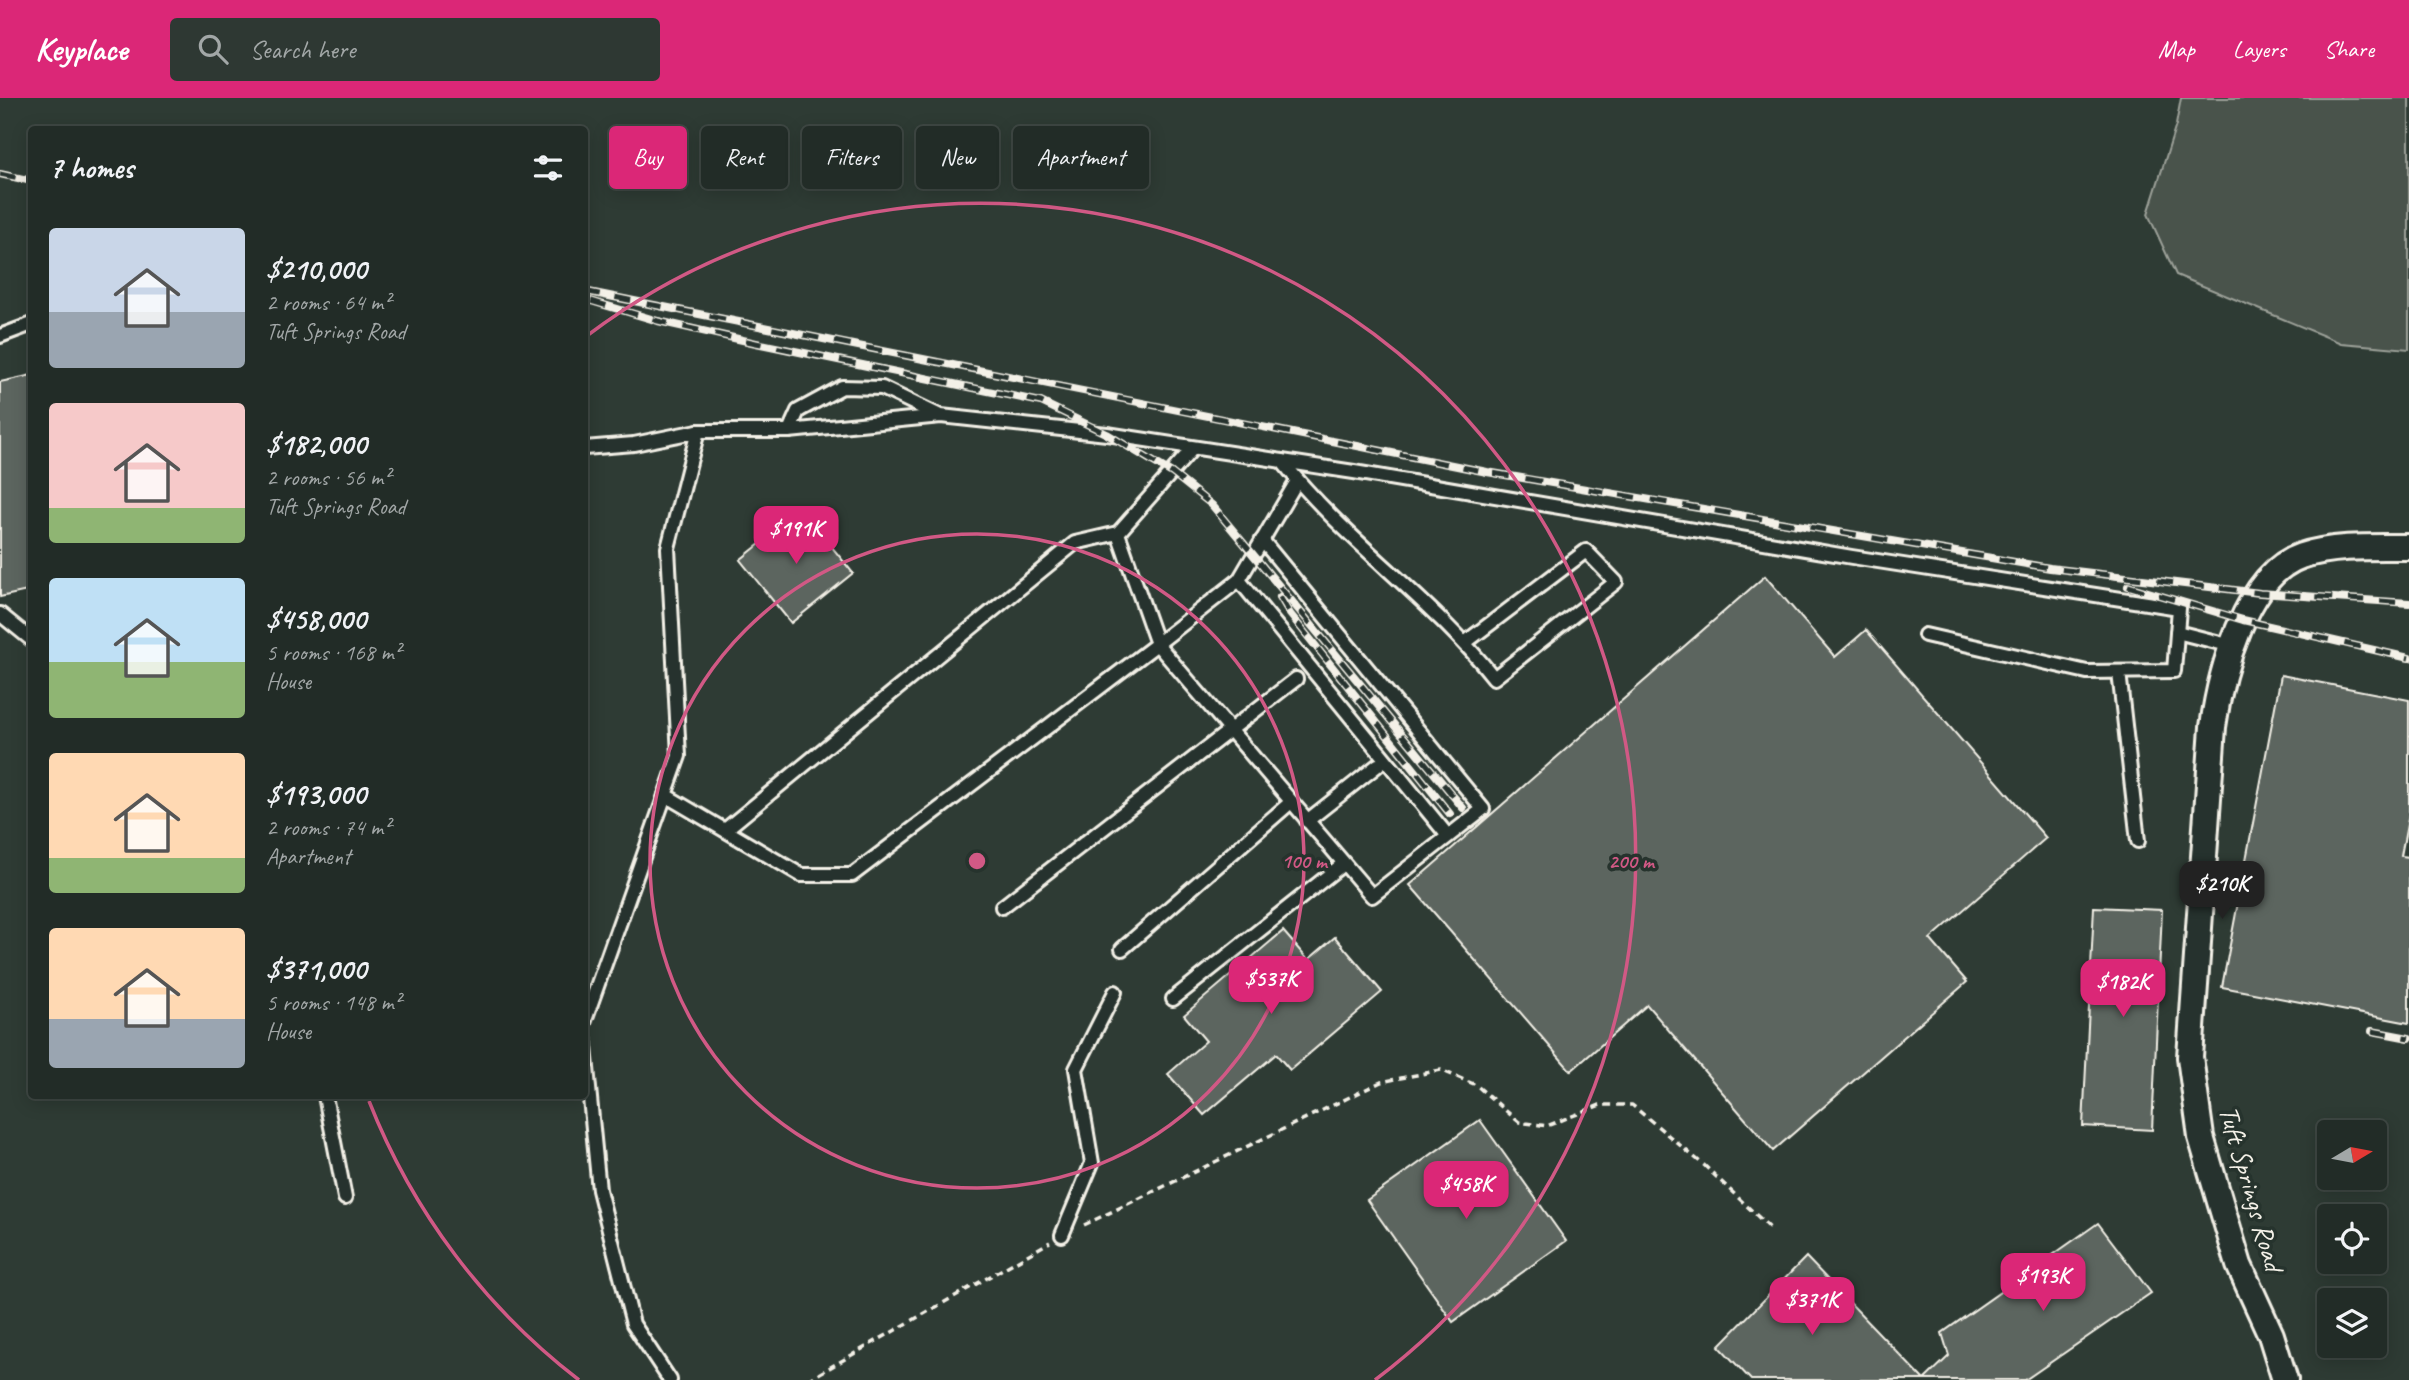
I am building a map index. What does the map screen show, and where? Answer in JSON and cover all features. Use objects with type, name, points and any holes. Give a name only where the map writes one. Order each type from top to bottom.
[{"type":"street","name":"Tuft Springs Road","points":[[2286,1380],[2271,1335],[2239,1265],[2211,1171],[2201,1137],[2190,1057],[2218,684],[2249,610],[2281,568],[2302,556],[2341,550],[2409,547]]},
{"type":"lane","points":[[0,335],[28,325]]},
{"type":"lane","points":[[789,431],[798,411],[842,387],[883,388],[941,416]]},
{"type":"lane","points":[[588,448],[634,444],[698,431],[789,431],[941,416],[1107,433],[1852,557],[2179,608],[2174,671],[2087,672],[1925,635]]},
{"type":"lane","points":[[588,1012],[679,756],[668,548],[698,431]]},
{"type":"lane","points":[[724,830],[1075,543],[1118,533],[1193,448]]},
{"type":"lane","points":[[1282,461],[1315,503],[1466,642],[1494,678],[1616,582],[1586,551],[1466,642]]},
{"type":"lane","points":[[665,795],[800,875],[852,874],[1239,580],[1297,481]]},
{"type":"lane","points":[[1118,533],[1157,643],[1373,896],[1483,809],[1262,540]]},
{"type":"lane","points":[[1239,580],[1448,836]]},
{"type":"lane","points":[[0,614],[28,637]]},
{"type":"lane","points":[[2177,632],[2232,646]]},
{"type":"lane","points":[[2119,671],[2138,841]]},
{"type":"lane","points":[[1002,907],[1296,679]]},
{"type":"lane","points":[[1307,821],[1378,765]]},
{"type":"lane","points":[[1122,949],[1291,802]]},
{"type":"lane","points":[[1174,999],[1343,864]]},
{"type":"lane","points":[[1062,1235],[1092,1163],[1076,1069],[1115,992]]},
{"type":"lane","points":[[588,1078],[599,1190],[633,1324],[670,1380]]},
{"type":"lane","points":[[326,1099],[345,1198]]},
{"type":"path","points":[[808,1380],[1062,1235],[1381,1082],[1441,1070],[1476,1085],[1519,1122],[1547,1126],[1600,1105],[1632,1105],[1705,1166],[1771,1229]]},
{"type":"shaded area","points":[[2181,98],[2409,98],[2409,349],[2341,343],[2176,275],[2148,214],[2176,125]]},
{"type":"building","points":[[28,376],[28,591],[0,597],[0,382]]},
{"type":"building","points":[[802,510],[853,573],[791,623],[740,560]]},
{"type":"building","points":[[1765,576],[1835,657],[1866,630],[2046,838],[1930,939],[1967,982],[1773,1151],[1647,1005],[1571,1071],[1410,885]]},
{"type":"building","points":[[2281,675],[2409,700],[2409,814],[2401,856],[2409,857],[2409,1023],[2222,987]]},
{"type":"building","points":[[2094,907],[2162,910],[2152,1130],[2083,1126]]},
{"type":"building","points":[[1283,931],[1308,960],[1335,937],[1382,992],[1290,1070],[1276,1054],[1204,1115],[1168,1074],[1206,1041],[1184,1015]]},
{"type":"building","points":[[1480,1120],[1566,1241],[1453,1322],[1367,1200]]},
{"type":"building","points":[[2098,1223],[2151,1293],[2025,1380],[1924,1380],[1949,1356],[1942,1333]]},
{"type":"building","points":[[1806,1257],[1924,1380],[1751,1380],[1719,1346]]},
{"type":"railway","points":[[0,174],[28,180]]},
{"type":"railway","points":[[588,292],[1487,472],[2050,568],[2260,593],[2409,603]]},
{"type":"railway","points":[[591,301],[658,321],[756,343],[1041,402],[1107,434],[1172,473],[1212,505],[1463,808]]},
{"type":"railway","points":[[2128,586],[2243,620],[2409,658]]},
{"type":"railway","points":[[1280,597],[1290,614],[1450,814]]},
{"type":"railway","points":[[2372,1031],[2409,1038]]}]
